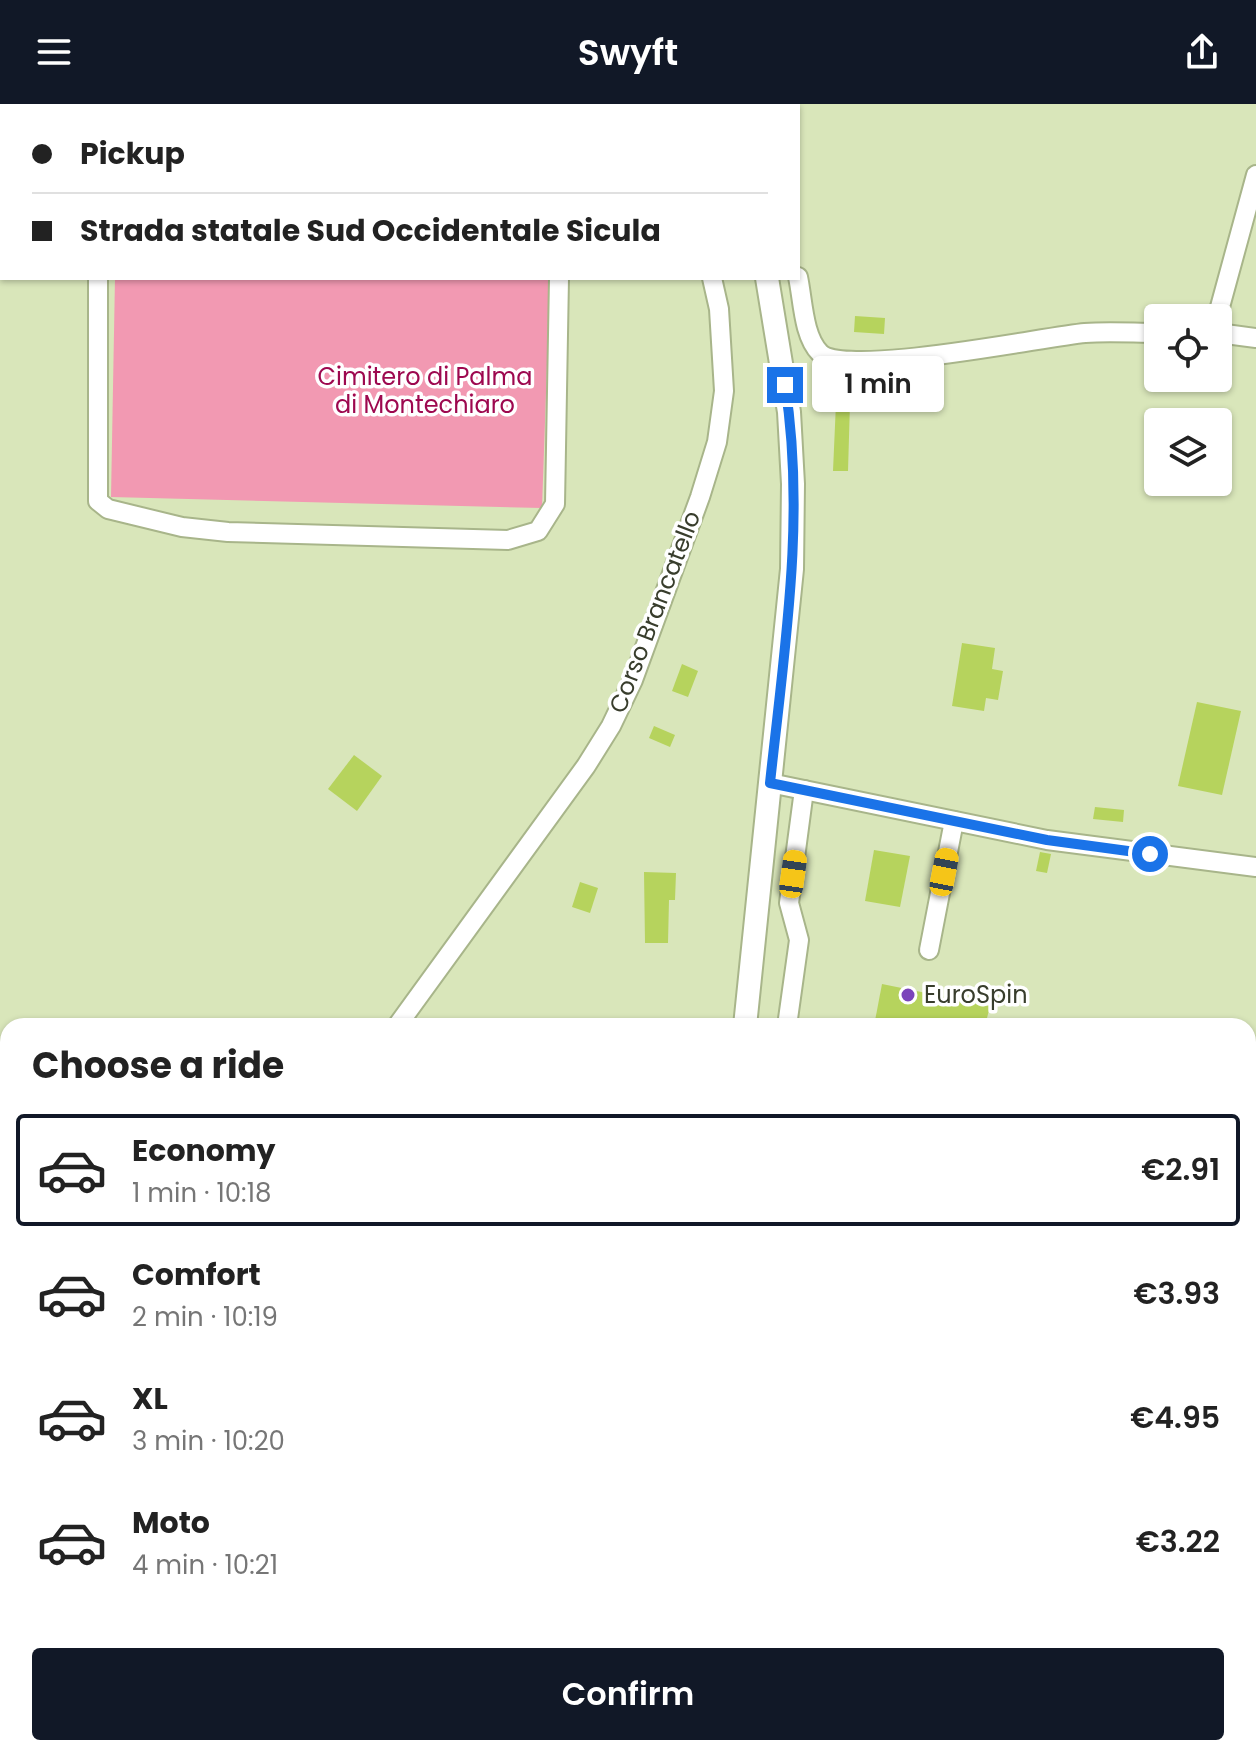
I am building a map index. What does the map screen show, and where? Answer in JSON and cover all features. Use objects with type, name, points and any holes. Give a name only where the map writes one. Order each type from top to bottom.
[{"type":"main road","points":[[746,1018],[792,569],[793,484],[789,412],[767,280]]},
{"type":"street","points":[[1221,304],[1256,175]]},
{"type":"street","points":[[98,280],[98,501],[108,509],[182,527],[228,532],[508,540],[538,531],[555,504],[559,280]]},
{"type":"street","name":"Corso Brancatello","points":[[403,1018],[586,766],[611,726],[633,680],[717,442],[724,391],[719,309],[712,280]]},
{"type":"street","points":[[799,280],[810,337],[821,354],[837,360],[919,359],[1086,333],[1144,333]]},
{"type":"street","points":[[1232,335],[1256,338]]},
{"type":"street","points":[[770,783],[1047,840],[1256,867]]},
{"type":"street","points":[[788,1018],[799,940],[789,903],[804,790]]},
{"type":"street","points":[[929,950],[954,821]]},
{"type":"green space","name":"Cimitero di Palma di Montechiaro","points":[[115,280],[550,280],[542,508],[111,497]]},
{"type":"building","points":[[855,316],[885,318],[884,334],[854,332]]},
{"type":"building","points":[[876,379],[877,403],[850,403],[848,471],[833,471],[837,380]]},
{"type":"building","points":[[962,643],[995,648],[992,669],[1003,671],[998,700],[986,698],[984,711],[952,706]]},
{"type":"building","points":[[682,664],[698,671],[688,697],[672,691]]},
{"type":"building","points":[[1197,702],[1241,711],[1222,795],[1178,786]]},
{"type":"building","points":[[654,726],[675,735],[670,747],[649,738]]},
{"type":"building","points":[[354,755],[382,776],[357,811],[328,789]]},
{"type":"building","points":[[1095,807],[1124,810],[1123,822],[1093,819]]},
{"type":"building","points":[[874,850],[910,856],[900,907],[865,901]]},
{"type":"building","points":[[1040,852],[1051,854],[1047,873],[1036,871]]},
{"type":"building","points":[[644,872],[676,873],[675,900],[669,900],[668,943],[645,943]]},
{"type":"building","points":[[580,882],[598,888],[590,913],[572,907]]},
{"type":"building","name":"EuroSpin","points":[[882,984],[990,1006],[987,1018],[876,1018]]},
{"type":"place","name":"EuroSpin","points":[[908,995]]},
{"type":"route","points":[[785,385],[793,484],[792,569],[770,783],[1047,840],[1150,854]]}]
